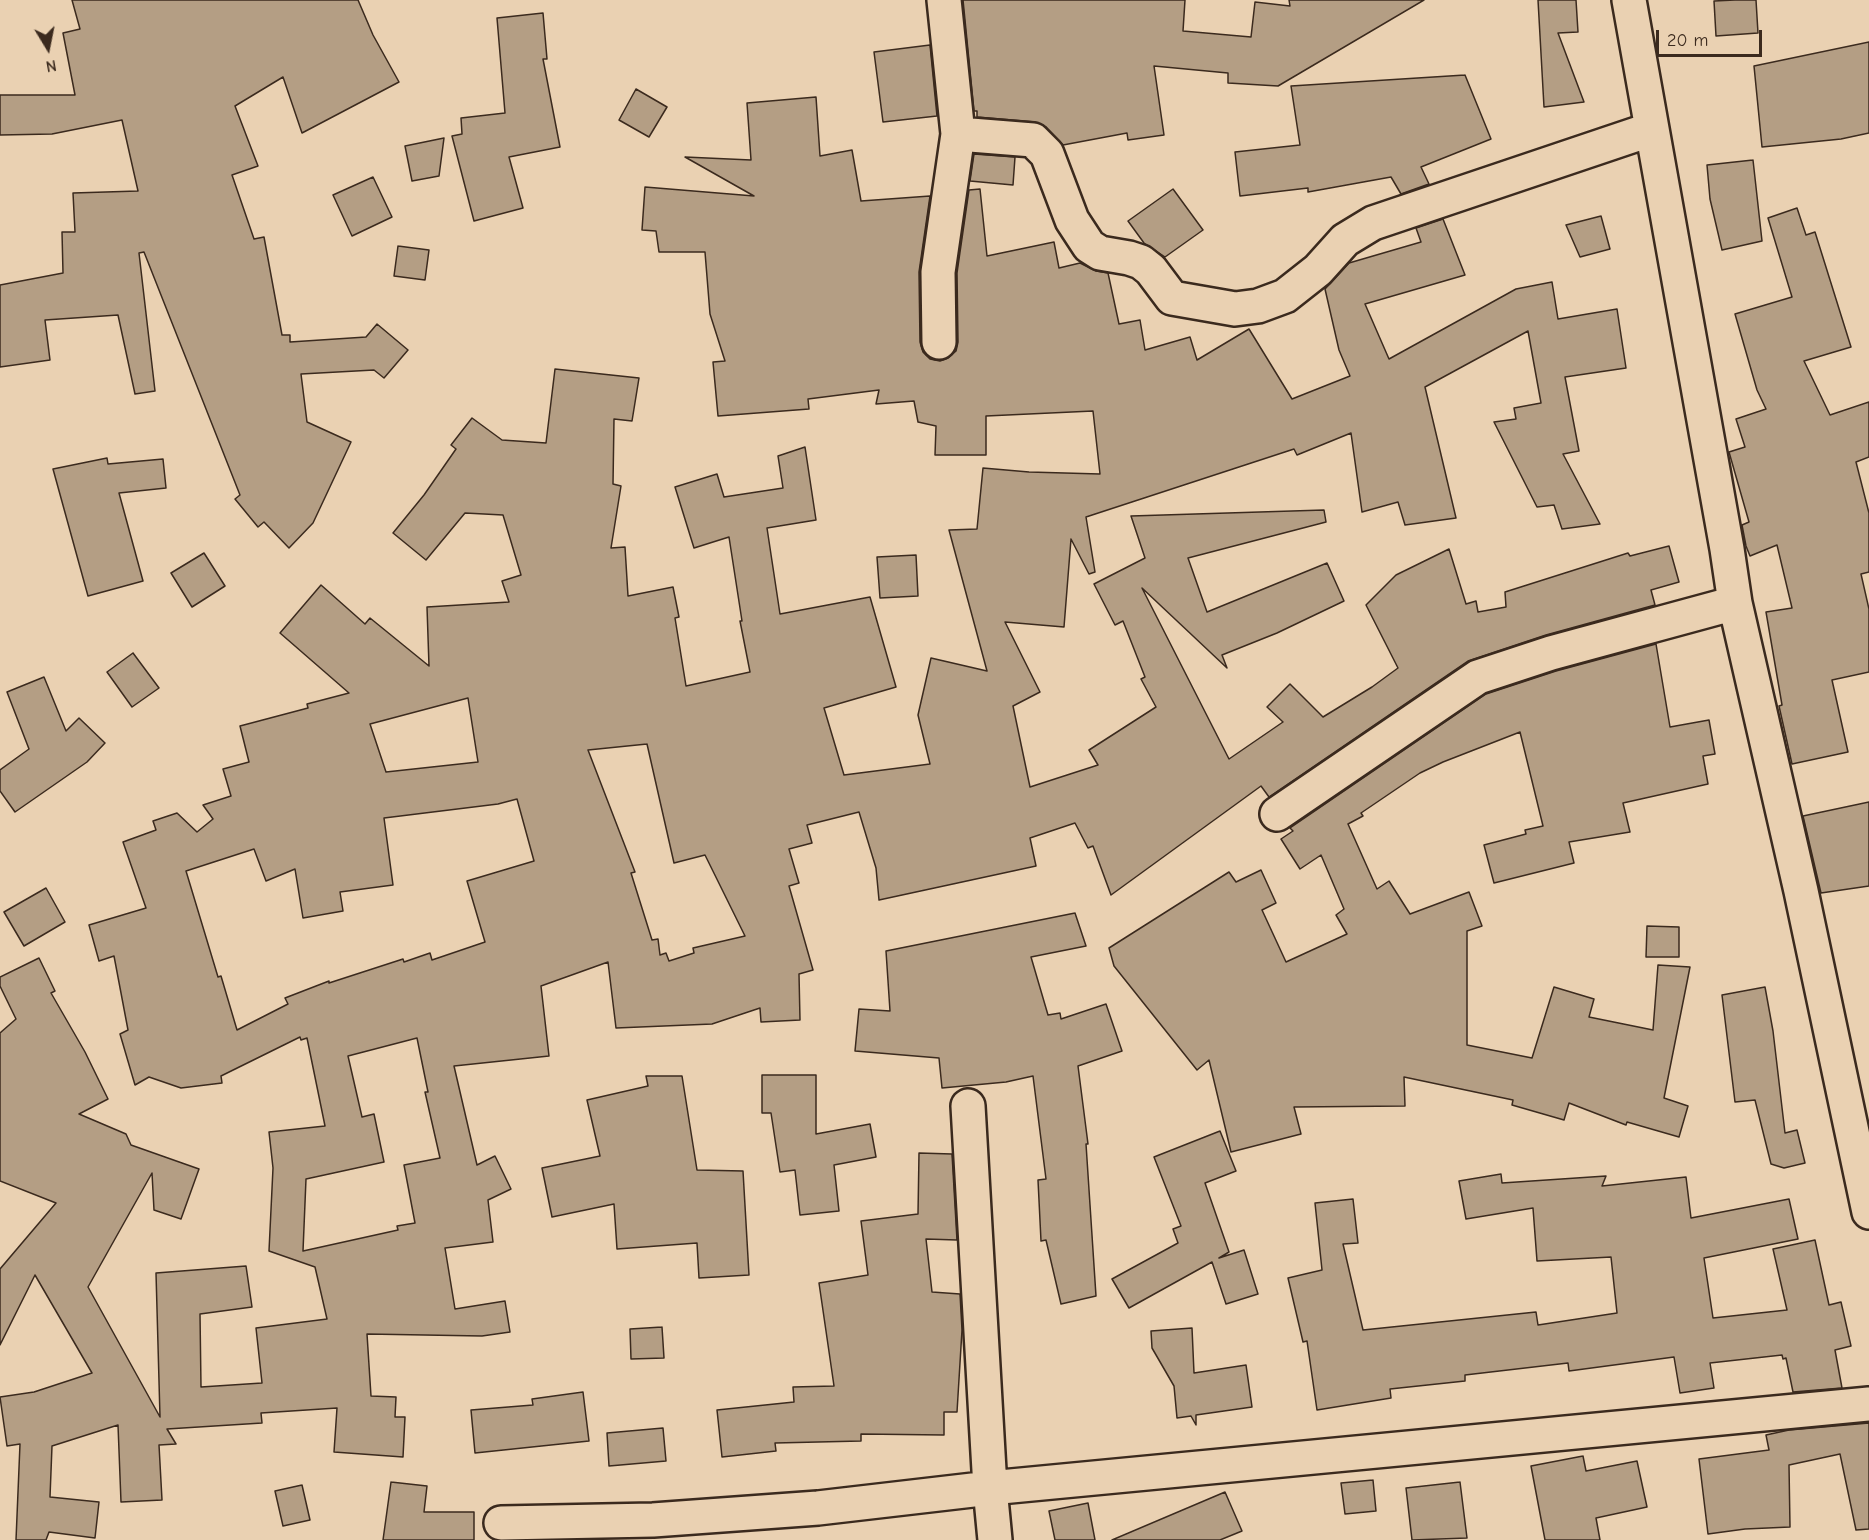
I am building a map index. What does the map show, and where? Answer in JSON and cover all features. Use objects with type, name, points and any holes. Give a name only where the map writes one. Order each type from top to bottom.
[{"type":"street","points":[[939,342],[938,272],[958,134],[944,0]]},
{"type":"street","points":[[1629,0],[1735,603],[1803,902],[1869,1212]]},
{"type":"street","points":[[958,134],[1033,140],[1047,154],[1072,220],[1089,246],[1100,253],[1141,262],[1151,270],[1172,298],[1234,309],[1258,306],[1285,296],[1318,270],[1345,240],[1373,223],[1652,129]]},
{"type":"street","points":[[1277,814],[1478,677],[1551,653],[1735,603]]},
{"type":"street","points":[[968,1106],[995,1540]]},
{"type":"street","points":[[501,1523],[653,1520],[818,1508],[990,1488],[1869,1404]]},
{"type":"building","points":[[72,0],[358,0],[373,35],[399,82],[302,133],[283,77],[235,106],[258,166],[232,175],[254,239],[264,237],[282,335],[290,335],[290,342],[366,337],[377,324],[408,350],[384,378],[374,370],[301,374],[307,422],[351,442],[313,523],[289,548],[264,522],[258,527],[235,499],[240,495],[144,252],[139,253],[155,391],[135,394],[118,315],[45,320],[50,360],[0,367],[0,285],[63,273],[62,232],[75,232],[73,193],[138,191],[122,120],[52,134],[0,135],[0,95],[75,95],[63,33],[80,29]]},
{"type":"building","points":[[963,0],[1185,0],[1183,31],[1251,37],[1255,2],[1290,6],[1289,0],[1424,0],[1278,86],[1228,83],[1228,73],[1154,66],[1164,135],[1128,140],[1127,133],[1063,145],[1046,127],[1035,122],[977,117],[977,111],[974,111]]},
{"type":"building","points":[[1538,0],[1576,0],[1578,32],[1558,33],[1584,102],[1544,107]]},
{"type":"building","points":[[1756,0],[1758,33],[1716,36],[1714,1]]},
{"type":"building","points":[[543,13],[547,59],[543,59],[560,147],[509,157],[523,208],[474,221],[452,136],[462,134],[461,118],[505,113],[497,18]]},
{"type":"building","points":[[1869,42],[1869,133],[1841,139],[1762,147],[1754,66]]},
{"type":"building","points":[[930,45],[937,116],[883,122],[874,52]]},
{"type":"building","points":[[1465,75],[1491,139],[1421,167],[1429,184],[1401,194],[1391,177],[1308,192],[1308,188],[1240,196],[1235,152],[1300,145],[1291,86]]},
{"type":"building","points":[[636,89],[667,107],[649,137],[619,120]]},
{"type":"building","points":[[816,97],[820,156],[852,150],[861,201],[930,196],[919,272],[920,342],[923,352],[930,359],[940,361],[956,351],[958,342],[957,273],[969,190],[980,189],[987,256],[1054,242],[1059,268],[1080,263],[1096,271],[1108,273],[1119,324],[1140,320],[1145,350],[1190,337],[1197,360],[1249,329],[1292,399],[1350,376],[1339,350],[1325,289],[1349,263],[1421,242],[1416,228],[1443,219],[1465,275],[1365,304],[1389,359],[1516,289],[1552,282],[1558,319],[1617,309],[1626,368],[1565,377],[1579,451],[1563,454],[1600,524],[1562,529],[1554,505],[1537,507],[1494,422],[1516,419],[1514,408],[1541,403],[1528,331],[1425,387],[1456,518],[1405,525],[1398,502],[1362,512],[1351,433],[1297,455],[1294,449],[1086,517],[1095,572],[1089,574],[1071,539],[1064,627],[1005,622],[1040,692],[1013,706],[1030,787],[1098,765],[1089,750],[1156,707],[1141,679],[1145,677],[1123,621],[1115,625],[1094,584],[1145,558],[1131,516],[1324,510],[1326,522],[1188,558],[1207,612],[1327,563],[1344,601],[1277,633],[1222,655],[1227,668],[1142,588],[1229,759],[1283,722],[1267,707],[1290,684],[1323,717],[1398,668],[1366,605],[1396,575],[1449,549],[1466,604],[1476,601],[1478,612],[1506,607],[1505,592],[1628,553],[1630,556],[1669,546],[1679,582],[1651,590],[1655,605],[1546,635],[1468,661],[1269,797],[1261,786],[1111,895],[1093,846],[1088,848],[1075,823],[1030,838],[1036,866],[879,900],[876,868],[859,812],[807,825],[812,843],[789,849],[799,883],[789,886],[813,970],[799,974],[800,1020],[761,1022],[760,1008],[712,1024],[616,1028],[608,962],[541,986],[549,1056],[454,1066],[477,1165],[495,1156],[511,1189],[488,1200],[493,1242],[445,1248],[455,1309],[505,1301],[510,1332],[482,1336],[367,1334],[371,1396],[396,1397],[395,1417],[405,1417],[403,1457],[334,1452],[337,1408],[261,1413],[262,1423],[167,1429],[176,1444],[159,1445],[162,1500],[121,1502],[118,1425],[52,1446],[50,1497],[99,1502],[95,1538],[49,1532],[46,1540],[16,1540],[20,1444],[7,1446],[0,1397],[34,1392],[92,1373],[35,1275],[0,1345],[0,1269],[56,1203],[0,1181],[0,1033],[16,1019],[0,986],[0,977],[39,958],[55,991],[51,993],[85,1052],[108,1099],[79,1114],[126,1134],[131,1145],[199,1169],[181,1219],[154,1210],[152,1173],[88,1287],[160,1417],[156,1273],[246,1266],[252,1307],[200,1314],[201,1387],[262,1383],[256,1328],[327,1319],[315,1267],[269,1251],[273,1168],[269,1132],[325,1126],[307,1038],[301,1040],[300,1037],[221,1076],[222,1083],[181,1088],[149,1077],[135,1085],[120,1034],[128,1030],[114,956],[99,961],[89,925],[146,908],[123,842],[156,830],[153,821],[177,813],[197,832],[213,819],[203,805],[231,796],[223,769],[249,762],[240,726],[308,708],[307,704],[349,693],[280,633],[321,585],[365,624],[370,618],[429,666],[427,607],[509,602],[502,581],[521,575],[503,515],[465,513],[426,560],[393,533],[424,495],[456,449],[451,445],[472,418],[502,440],[546,443],[555,369],[639,378],[632,421],[614,419],[613,484],[621,486],[611,548],[625,547],[628,596],[673,587],[679,617],[675,618],[686,686],[750,672],[740,621],[742,621],[729,537],[694,548],[675,487],[717,474],[724,497],[783,488],[778,456],[805,447],[816,520],[767,528],[780,614],[870,597],[896,687],[824,708],[844,775],[930,764],[918,715],[931,658],[987,671],[949,530],[977,529],[983,468],[1100,474],[1093,411],[986,416],[986,455],[935,455],[936,426],[918,422],[914,401],[876,404],[879,390],[808,399],[809,409],[718,416],[713,362],[725,361],[710,314],[705,252],[659,252],[656,231],[642,230],[645,187],[754,196],[685,157],[751,160],[747,103]],"holes":[[[468,698],[478,762],[386,772],[370,724]],[[647,744],[674,863],[705,855],[745,936],[693,948],[694,953],[669,961],[666,953],[660,955],[658,939],[652,940],[631,873],[635,872],[588,750]],[[517,799],[534,861],[467,881],[485,942],[432,960],[430,953],[404,962],[403,959],[329,983],[329,981],[285,998],[288,1004],[237,1030],[221,976],[218,977],[186,871],[254,849],[266,881],[295,869],[303,918],[343,911],[340,892],[393,885],[384,818],[498,804]],[[417,1038],[428,1092],[425,1092],[440,1158],[404,1165],[415,1223],[397,1226],[398,1230],[303,1251],[306,1179],[384,1162],[374,1114],[362,1117],[348,1056]]]},
{"type":"building","points":[[444,138],[439,176],[412,181],[405,146]]},
{"type":"building","points":[[974,154],[1015,157],[1013,185],[970,181]]},
{"type":"building","points":[[1753,160],[1762,241],[1722,250],[1710,199],[1707,165]]},
{"type":"building","points":[[373,177],[392,217],[352,236],[333,195]]},
{"type":"building","points":[[1173,189],[1203,230],[1165,257],[1144,243],[1128,221]]},
{"type":"building","points":[[1797,208],[1806,235],[1815,232],[1851,347],[1804,361],[1830,415],[1869,402],[1869,457],[1856,462],[1869,513],[1869,572],[1861,574],[1869,609],[1869,672],[1832,680],[1848,752],[1792,764],[1779,706],[1782,705],[1766,612],[1792,608],[1777,545],[1750,556],[1742,525],[1749,522],[1729,452],[1745,447],[1736,419],[1766,409],[1757,390],[1735,314],[1792,297],[1768,218]]},
{"type":"building","points":[[1601,216],[1610,249],[1580,257],[1566,225]]},
{"type":"building","points":[[398,246],[429,250],[425,280],[394,276]]},
{"type":"building","points":[[107,458],[108,464],[163,459],[166,488],[119,493],[143,581],[88,596],[53,469]]},
{"type":"building","points":[[204,553],[225,586],[192,607],[171,573]]},
{"type":"building","points":[[916,555],[918,596],[880,598],[877,557]]},
{"type":"building","points":[[1656,644],[1670,727],[1709,720],[1715,754],[1703,756],[1708,784],[1623,803],[1630,832],[1569,842],[1574,863],[1494,883],[1484,845],[1526,834],[1525,830],[1543,826],[1520,732],[1420,773],[1361,813],[1363,816],[1348,824],[1377,889],[1389,881],[1410,914],[1469,892],[1482,926],[1467,931],[1467,1045],[1532,1058],[1554,987],[1594,999],[1589,1017],[1653,1030],[1658,965],[1690,967],[1664,1098],[1688,1106],[1679,1137],[1627,1122],[1626,1125],[1569,1103],[1564,1120],[1512,1105],[1513,1100],[1404,1077],[1405,1106],[1294,1107],[1301,1134],[1231,1152],[1209,1060],[1197,1070],[1114,966],[1109,948],[1229,872],[1236,882],[1261,870],[1276,903],[1262,910],[1286,962],[1347,934],[1336,915],[1344,909],[1321,855],[1300,869],[1281,839],[1293,831],[1290,828],[1486,694],[1556,671]]},
{"type":"building","points":[[133,653],[159,688],[132,707],[107,672]]},
{"type":"building","points":[[44,677],[66,731],[79,718],[105,743],[87,762],[15,812],[0,791],[0,770],[29,749],[7,692]]},
{"type":"building","points":[[1869,802],[1869,886],[1821,893],[1803,816]]},
{"type":"building","points":[[46,888],[65,922],[24,946],[4,912]]},
{"type":"building","points":[[1075,913],[1086,946],[1031,957],[1048,1015],[1060,1013],[1061,1019],[1106,1004],[1122,1051],[1078,1066],[1088,1144],[1086,1144],[1096,1296],[1061,1304],[1046,1240],[1041,1241],[1038,1180],[1046,1179],[1033,1076],[1006,1082],[942,1088],[939,1058],[855,1051],[859,1009],[890,1011],[886,951]]},
{"type":"building","points":[[1647,926],[1679,927],[1679,957],[1646,957]]},
{"type":"building","points":[[1765,987],[1773,1031],[1785,1133],[1797,1130],[1805,1163],[1784,1168],[1771,1164],[1755,1100],[1735,1102],[1722,995]]},
{"type":"building","points":[[762,1075],[816,1075],[816,1134],[870,1124],[876,1157],[834,1165],[839,1211],[800,1215],[795,1170],[780,1172],[771,1113],[762,1113]]},
{"type":"building","points":[[646,1076],[682,1076],[697,1170],[743,1171],[749,1275],[699,1278],[697,1243],[617,1249],[614,1204],[552,1217],[542,1168],[600,1156],[587,1100],[648,1086]]},
{"type":"building","points":[[1220,1131],[1236,1171],[1205,1183],[1229,1252],[1219,1258],[1244,1250],[1258,1294],[1226,1304],[1212,1262],[1129,1308],[1112,1279],[1178,1243],[1173,1229],[1181,1226],[1154,1157]]},
{"type":"building","points":[[919,1153],[952,1154],[957,1240],[926,1239],[932,1292],[960,1294],[962,1330],[957,1412],[944,1412],[944,1435],[861,1434],[861,1441],[775,1443],[776,1451],[722,1457],[717,1410],[794,1402],[793,1387],[834,1386],[819,1283],[868,1275],[861,1221],[918,1214]]},
{"type":"building","points":[[1501,1174],[1502,1183],[1606,1176],[1602,1186],[1686,1177],[1691,1218],[1789,1199],[1798,1239],[1704,1258],[1713,1318],[1787,1310],[1773,1249],[1815,1240],[1829,1305],[1841,1302],[1851,1346],[1835,1350],[1842,1388],[1793,1392],[1786,1358],[1783,1359],[1782,1355],[1710,1363],[1714,1388],[1680,1393],[1674,1357],[1569,1371],[1568,1363],[1465,1375],[1465,1381],[1390,1389],[1391,1398],[1317,1410],[1307,1341],[1303,1342],[1288,1278],[1322,1270],[1315,1203],[1353,1199],[1358,1243],[1343,1244],[1363,1330],[1536,1312],[1538,1325],[1617,1313],[1611,1257],[1537,1261],[1533,1208],[1466,1219],[1459,1181]]},
{"type":"building","points":[[662,1327],[664,1358],[631,1359],[630,1329]]},
{"type":"building","points":[[1192,1328],[1194,1373],[1246,1365],[1252,1407],[1196,1415],[1196,1425],[1191,1416],[1177,1418],[1174,1386],[1152,1348],[1151,1331]]},
{"type":"building","points":[[583,1392],[589,1441],[475,1453],[471,1410],[533,1405],[532,1399]]},
{"type":"building","points":[[1869,1423],[1869,1529],[1856,1530],[1840,1454],[1789,1465],[1790,1527],[1745,1529],[1708,1534],[1699,1459],[1769,1450],[1766,1435],[1789,1430]]},
{"type":"building","points":[[663,1428],[666,1461],[609,1466],[607,1433]]},
{"type":"building","points":[[1583,1456],[1586,1471],[1637,1461],[1647,1507],[1596,1518],[1600,1540],[1545,1540],[1531,1466]]},
{"type":"building","points":[[1373,1480],[1376,1511],[1345,1514],[1341,1483]]},
{"type":"building","points":[[391,1482],[427,1486],[424,1512],[474,1512],[474,1540],[383,1540]]},
{"type":"building","points":[[1460,1482],[1467,1538],[1412,1540],[1406,1488]]},
{"type":"building","points":[[302,1485],[310,1520],[283,1526],[275,1491]]},
{"type":"building","points":[[1225,1492],[1242,1531],[1220,1540],[1112,1540]]},
{"type":"building","points":[[1088,1503],[1095,1540],[1055,1540],[1049,1511]]}]
